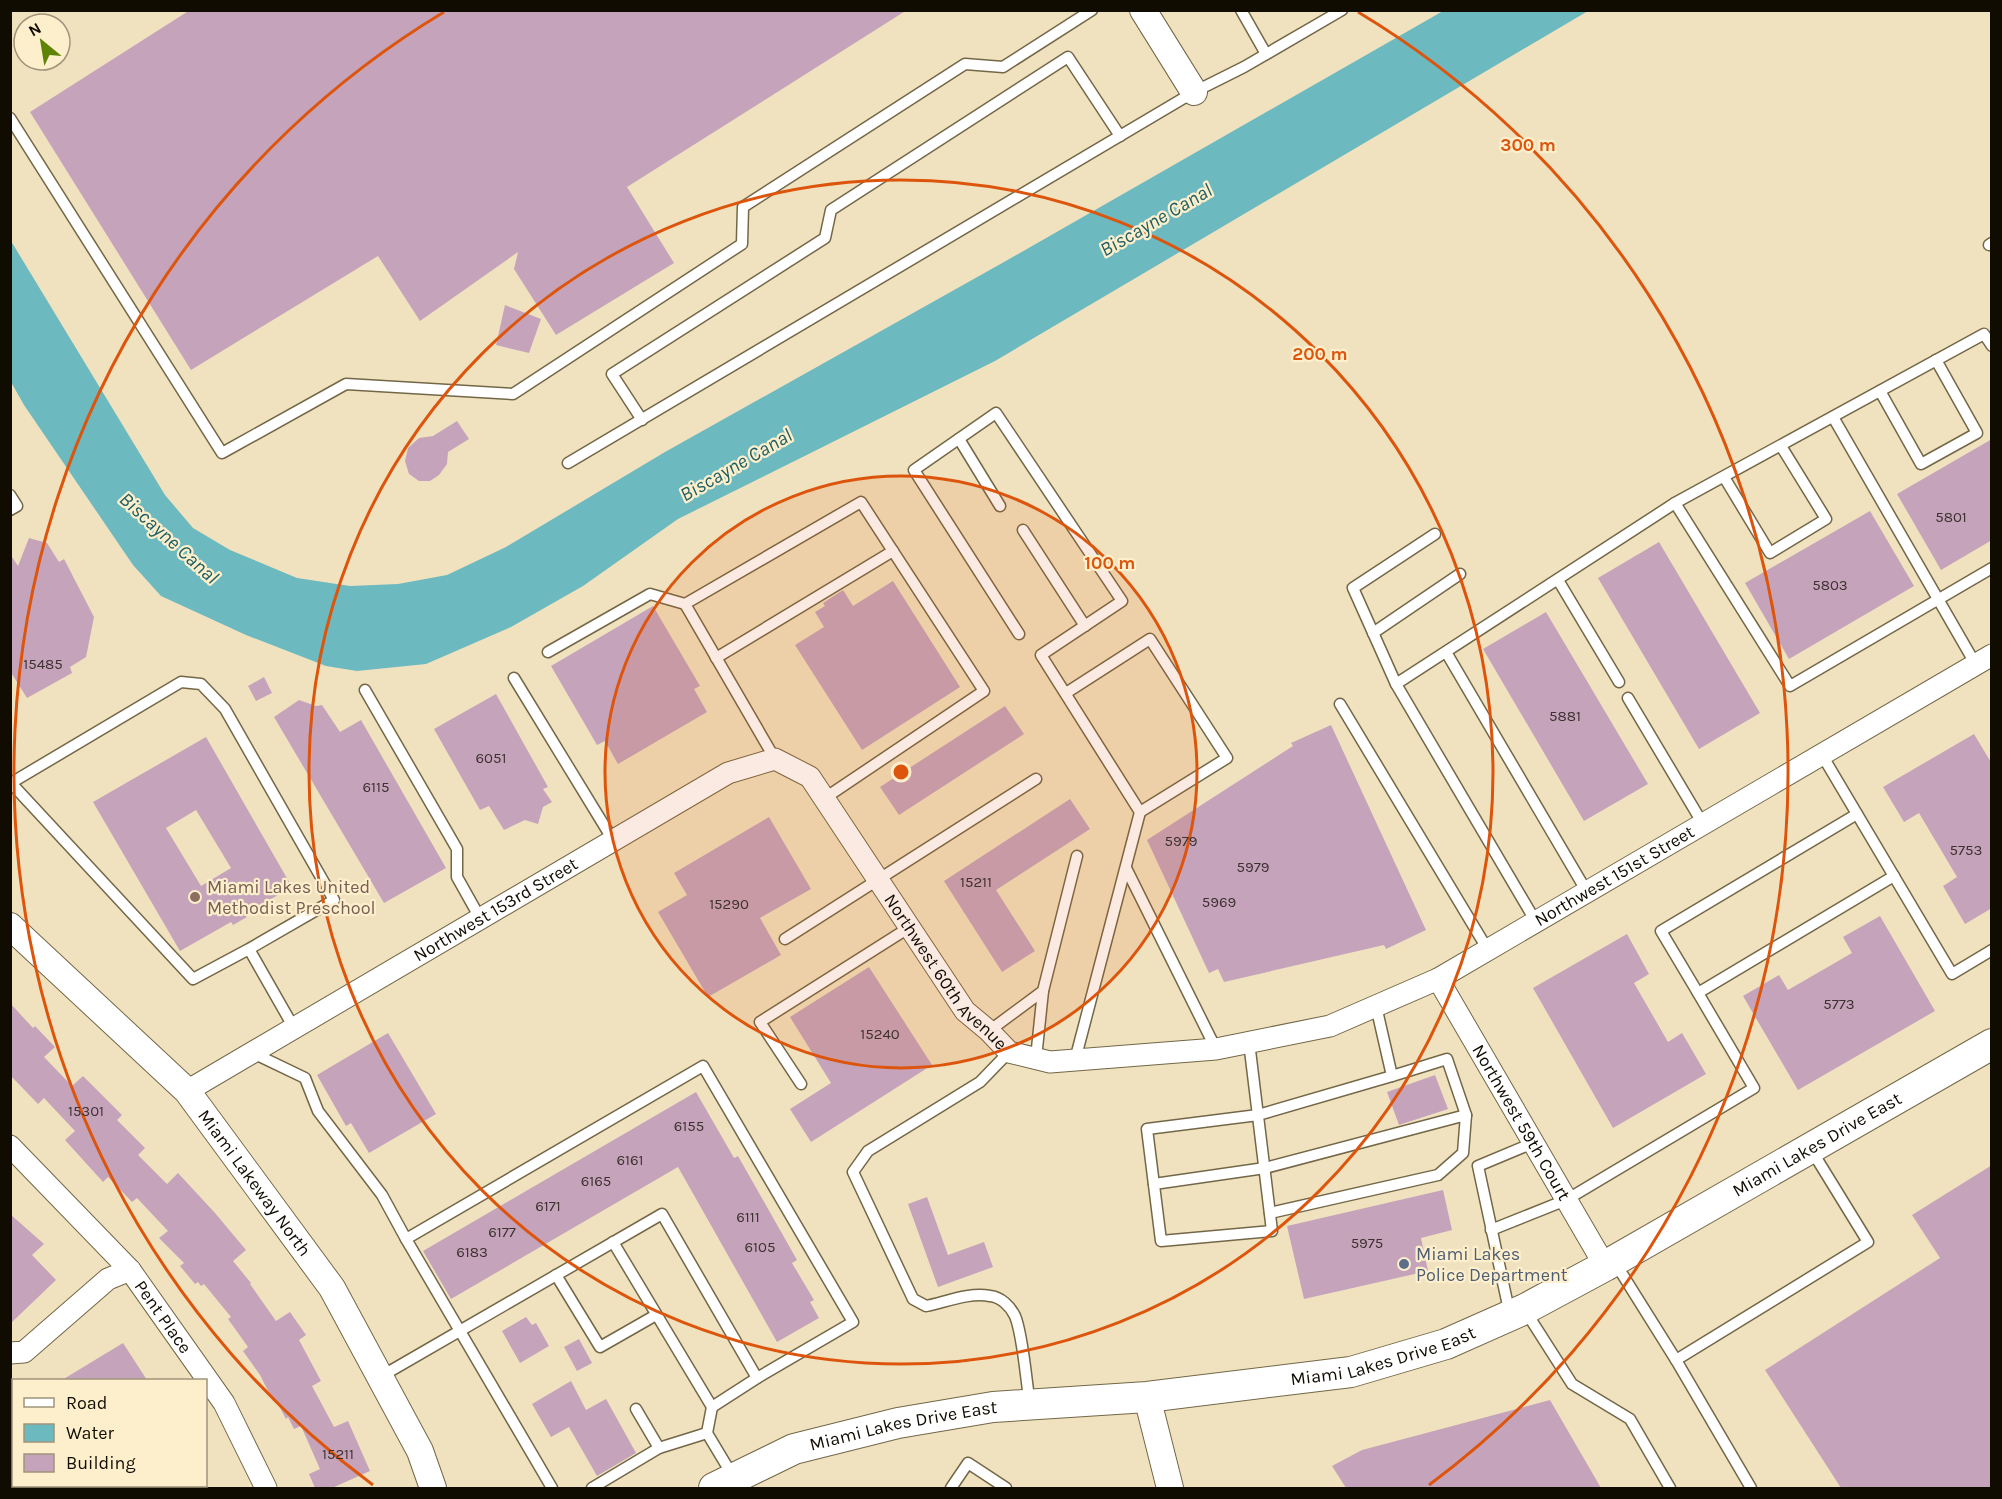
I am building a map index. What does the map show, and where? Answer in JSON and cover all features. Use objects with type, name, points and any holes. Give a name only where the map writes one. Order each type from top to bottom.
[{"type":"main road","name":"Miami Lakes Drive East","points":[[724,1483],[794,1449],[898,1423],[993,1407],[1147,1397],[1351,1372],[1446,1344],[1517,1312],[1609,1263],[1992,1044]]},
{"type":"street","points":[[1143,10],[1194,92]]},
{"type":"street","name":"Northwest 151st Street","points":[[1216,1048],[1330,1026],[1438,979],[1984,660]]},
{"type":"street","name":"Northwest 60th Avenue","points":[[775,759],[810,777],[965,1011],[989,1030],[1009,1052],[1050,1062],[1216,1048]]},
{"type":"street","name":"Northwest 153rd Street","points":[[187,1091],[728,773],[775,759]]},
{"type":"street","name":"Miami Lakeway North","points":[[10,926],[187,1091],[332,1288],[420,1451],[433,1488]]},
{"type":"street","name":"Northwest 59th Court","points":[[1438,979],[1566,1200],[1609,1263]]},
{"type":"street","name":"Pent Place","points":[[10,1146],[130,1270],[224,1403],[266,1488]]},
{"type":"street","points":[[10,1353],[24,1352],[108,1279],[130,1270]]},
{"type":"street","points":[[1147,1397],[1170,1488]]},
{"type":"lane","points":[[10,118],[222,453],[346,384],[513,394],[742,244],[743,207],[965,64],[1003,67],[1092,10]]},
{"type":"lane","points":[[1241,10],[1266,54]]},
{"type":"lane","points":[[568,463],[1194,92],[1342,10]]},
{"type":"lane","points":[[642,420],[612,374],[825,238],[831,210],[1068,57],[1120,136]]},
{"type":"lane","points":[[1396,684],[1675,503],[1984,334],[1992,346]]},
{"type":"lane","points":[[1880,391],[1922,464],[1977,433],[1936,360]]},
{"type":"lane","points":[[1019,634],[914,470],[996,413],[1122,601],[1041,655],[1140,812]]},
{"type":"lane","points":[[1833,417],[1938,599],[1984,660]]},
{"type":"lane","points":[[959,439],[1000,506]]},
{"type":"lane","points":[[1724,477],[1770,553],[1826,519],[1781,446]]},
{"type":"lane","points":[[10,495],[17,506],[10,510]]},
{"type":"lane","points":[[685,604],[861,502],[984,691],[825,798]]},
{"type":"lane","points":[[1675,503],[1790,687],[1992,568]]},
{"type":"lane","points":[[1023,530],[1085,626]]},
{"type":"lane","points":[[1435,534],[1353,588],[1396,684],[1536,922]]},
{"type":"lane","points":[[716,658],[893,550]]},
{"type":"lane","points":[[1373,633],[1460,574]]},
{"type":"lane","points":[[1558,580],[1619,682]]},
{"type":"lane","points":[[548,652],[650,594],[685,604],[775,759]]},
{"type":"lane","points":[[1066,693],[1150,639],[1227,758],[1140,812],[1075,1060]]},
{"type":"lane","points":[[1446,652],[1587,892]]},
{"type":"lane","points":[[514,678],[613,840]]},
{"type":"lane","points":[[180,682],[201,684],[225,709],[334,900],[249,949],[193,979],[11,783],[180,682]]},
{"type":"lane","points":[[365,690],[457,849],[458,877],[480,918]]},
{"type":"lane","points":[[1628,698],[1703,824]]},
{"type":"lane","points":[[1340,704],[1488,950]]},
{"type":"lane","points":[[1821,755],[1952,974],[1992,950]]},
{"type":"lane","points":[[785,939],[1036,778]]},
{"type":"lane","points":[[1491,1230],[1566,1200],[1754,1088],[1661,931],[1857,814]]},
{"type":"lane","points":[[1036,1058],[1043,991],[1077,856]]},
{"type":"lane","points":[[1126,868],[1216,1048]]},
{"type":"lane","points":[[1698,993],[1894,876]]},
{"type":"lane","points":[[801,1084],[760,1022],[910,927]]},
{"type":"lane","points":[[249,949],[294,1028]]},
{"type":"lane","points":[[989,1030],[1043,991]]},
{"type":"lane","points":[[1376,1006],[1392,1076]]},
{"type":"lane","points":[[1249,1042],[1258,1115],[1264,1168],[1272,1231],[1161,1242],[1147,1129],[1258,1115],[1446,1059],[1466,1116],[1463,1153],[1438,1174],[1270,1213]]},
{"type":"lane","points":[[1009,1052],[980,1082],[868,1151],[853,1172],[913,1299],[926,1306],[971,1296],[992,1296],[1005,1303],[1015,1316],[1030,1405]]},
{"type":"lane","points":[[252,1053],[304,1078],[318,1111],[382,1195],[552,1488]]},
{"type":"lane","points":[[406,1239],[703,1066],[853,1322],[712,1407]]},
{"type":"lane","points":[[1154,1184],[1264,1168],[1466,1116]]},
{"type":"lane","points":[[1533,1143],[1478,1166],[1491,1230],[1517,1312],[1572,1384],[1630,1419],[1670,1488]]},
{"type":"lane","points":[[1676,1360],[1868,1242],[1810,1148]]},
{"type":"lane","points":[[380,1377],[662,1214],[758,1378]]},
{"type":"lane","points":[[613,1242],[712,1407],[707,1433],[724,1483]]},
{"type":"lane","points":[[1609,1263],[1676,1360],[1751,1488]]},
{"type":"lane","points":[[556,1275],[600,1347],[656,1315]]},
{"type":"lane","points":[[636,1409],[659,1448]]},
{"type":"lane","points":[[592,1488],[659,1448],[707,1433]]},
{"type":"lane","points":[[951,1488],[968,1462],[1006,1488]]},
{"type":"water","name":"Biscayne Canal","points":[[1443,11],[1588,11],[995,361],[678,519],[583,586],[511,627],[426,664],[357,671],[326,666],[246,635],[161,596],[133,565],[24,405],[11,382],[11,241],[165,495],[193,528],[230,550],[297,578],[350,586],[398,584],[447,575],[506,547],[665,452],[1004,262]]},
{"type":"building","points":[[190,10],[907,10],[627,187],[674,263],[556,335],[514,269],[518,252],[420,321],[378,256],[191,370],[30,112]]},
{"type":"building","points":[[505,305],[541,319],[529,353],[496,345]]},
{"type":"building","points":[[457,421],[469,439],[448,452],[447,464],[439,475],[430,481],[419,481],[409,474],[405,461],[408,448],[419,438],[433,436]]},
{"type":"building","points":[[1992,439],[1992,540],[1941,570],[1897,494]]},
{"type":"building","points":[[1870,511],[1914,586],[1789,659],[1745,583]]},
{"type":"building","points":[[29,538],[47,543],[59,562],[64,559],[94,617],[86,657],[70,667],[72,673],[27,698],[10,671],[10,554],[18,566]]},
{"type":"building","points":[[1659,542],[1760,713],[1699,749],[1598,578]]},
{"type":"building","points":[[893,581],[960,687],[862,750],[795,645],[824,627],[815,612],[825,606],[823,603],[843,590],[853,606]]},
{"type":"building","points":[[653,606],[700,686],[694,689],[707,712],[618,764],[605,741],[597,745],[551,666]]},
{"type":"building","points":[[1546,612],[1648,784],[1584,821],[1483,649]]},
{"type":"building","points":[[264,677],[272,693],[256,701],[248,686]]},
{"type":"building","points":[[496,694],[548,787],[543,789],[552,802],[543,807],[538,824],[525,820],[504,830],[489,806],[480,810],[434,729]]},
{"type":"building","points":[[299,700],[316,706],[322,705],[340,732],[361,720],[446,868],[384,903],[274,717]]},
{"type":"building","points":[[1005,706],[1024,734],[899,815],[880,787]]},
{"type":"building","points":[[1331,725],[1426,930],[1386,949],[1384,945],[1224,982],[1218,969],[1209,973],[1147,840],[1293,746],[1291,743]]},
{"type":"building","points":[[1974,734],[1992,764],[1992,908],[1965,924],[1943,886],[1957,877],[1919,813],[1904,822],[1883,787]]},
{"type":"building","points":[[206,737],[292,887],[245,914],[247,917],[233,925],[231,922],[180,951],[93,802]],"holes":[[[196,810],[231,868],[201,886],[166,828]]]},
{"type":"building","points":[[1070,799],[1090,829],[996,890],[1035,951],[1002,972],[944,881]]},
{"type":"building","points":[[769,817],[811,889],[760,918],[781,955],[708,997],[658,912],[687,895],[674,873]]},
{"type":"building","points":[[1880,916],[1935,1011],[1798,1090],[1743,996],[1779,975],[1788,990],[1852,953],[1843,937]]},
{"type":"building","points":[[1627,934],[1649,974],[1634,983],[1668,1042],[1682,1033],[1706,1074],[1613,1128],[1533,988]]},
{"type":"building","points":[[869,967],[932,1065],[811,1142],[790,1109],[831,1083],[790,1017]]},
{"type":"building","points":[[10,1003],[55,1047],[44,1057],[72,1086],[83,1076],[122,1115],[117,1120],[145,1148],[138,1155],[167,1184],[178,1173],[246,1250],[233,1261],[251,1283],[276,1321],[290,1312],[306,1335],[299,1340],[321,1381],[312,1386],[334,1427],[348,1421],[370,1471],[332,1488],[315,1488],[309,1474],[320,1469],[301,1426],[294,1429],[276,1400],[273,1401],[260,1375],[243,1351],[248,1347],[228,1319],[231,1317],[204,1284],[201,1286],[198,1282],[195,1284],[180,1266],[184,1263],[159,1238],[168,1231],[137,1198],[132,1202],[108,1177],[103,1182],[65,1140],[75,1131],[44,1098],[38,1104],[10,1075]]},
{"type":"building","points":[[388,1033],[436,1114],[369,1153],[351,1123],[346,1126],[317,1075]]},
{"type":"building","points":[[1435,1075],[1448,1109],[1399,1125],[1387,1092]]},
{"type":"building","points":[[696,1092],[734,1158],[738,1156],[797,1260],[792,1263],[814,1300],[810,1302],[819,1318],[777,1342],[678,1167],[451,1299],[423,1251]]},
{"type":"building","points":[[1992,1165],[1992,1488],[1841,1488],[1765,1370],[1940,1258],[1912,1215]]},
{"type":"building","points":[[1443,1190],[1452,1230],[1421,1238],[1428,1271],[1304,1299],[1287,1226]]},
{"type":"building","points":[[927,1197],[948,1255],[984,1242],[993,1267],[938,1287],[908,1204]]},
{"type":"building","points":[[10,1214],[44,1244],[32,1255],[56,1280],[10,1324]]},
{"type":"building","points":[[526,1317],[532,1325],[536,1323],[549,1346],[520,1363],[502,1331]]},
{"type":"building","points":[[579,1339],[592,1363],[577,1371],[564,1347]]},
{"type":"building","points":[[123,1343],[146,1379],[64,1379]]},
{"type":"building","points":[[571,1381],[586,1410],[606,1399],[636,1453],[597,1476],[569,1427],[551,1437],[532,1404]]},
{"type":"building","points":[[1550,1400],[1601,1488],[1346,1488],[1332,1466],[1362,1450]]},
{"type":"place","name":"Miami Lakes United Methodist Preschool","points":[[195,897]]},
{"type":"place","name":"Miami Lakes Police Department","points":[[1404,1264]]}]
